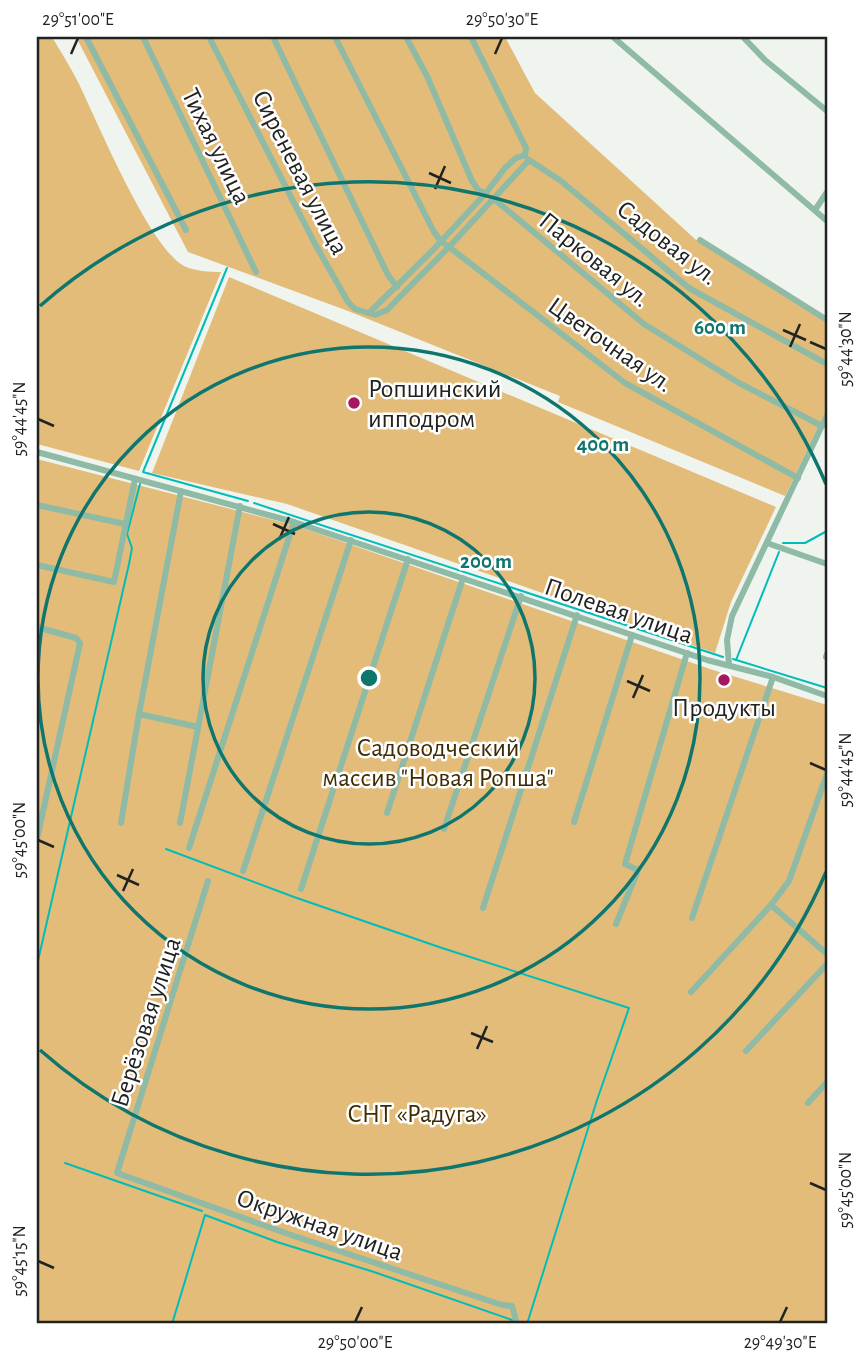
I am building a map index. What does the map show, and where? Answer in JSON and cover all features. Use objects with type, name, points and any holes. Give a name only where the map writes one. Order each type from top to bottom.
[{"type":"street","points":[[86,37],[186,230]]},
{"type":"street","name":"Тихая улица","points":[[144,37],[256,272]]},
{"type":"street","name":"Сиреневая улица","points":[[209,37],[314,242],[348,302],[355,309],[370,312]]},
{"type":"street","points":[[273,37],[388,275],[397,287]]},
{"type":"street","points":[[335,37],[440,240]]},
{"type":"street","points":[[405,37],[427,76],[472,181],[478,190],[486,193]]},
{"type":"street","points":[[471,37],[526,148],[527,158],[449,247],[387,310],[375,315],[370,312],[486,193],[505,168],[516,158],[527,158]]},
{"type":"street","points":[[613,37],[827,221]]},
{"type":"street","points":[[743,37],[765,60],[827,111]]},
{"type":"street","name":"Садовая ул.","points":[[527,158],[561,181],[689,288],[827,364]]},
{"type":"street","points":[[815,210],[827,192]]},
{"type":"street","name":"Парковая ул.","points":[[494,198],[644,324],[739,383],[822,426]]},
{"type":"street","name":"Цветочная ул.","points":[[440,240],[625,383],[798,478]]},
{"type":"street","points":[[700,240],[827,320]]},
{"type":"street","points":[[729,665],[727,640],[732,616],[827,415]]},
{"type":"street","name":"Полевая улица","points":[[37,452],[294,522],[687,653],[773,677],[827,696]]},
{"type":"street","points":[[37,565],[114,582],[135,479]]},
{"type":"street","points":[[121,823],[181,491]]},
{"type":"street","points":[[37,505],[125,524]]},
{"type":"street","points":[[180,823],[240,506]]},
{"type":"street","points":[[189,848],[294,522]]},
{"type":"street","points":[[243,871],[351,540]]},
{"type":"street","points":[[766,543],[827,564]]},
{"type":"street","points":[[301,889],[408,559]]},
{"type":"street","points":[[387,813],[463,578]]},
{"type":"street","points":[[444,829],[521,596]]},
{"type":"street","points":[[483,908],[577,615]]},
{"type":"street","points":[[37,627],[76,638],[80,643],[37,839]]},
{"type":"street","points":[[574,822],[632,635]]},
{"type":"street","points":[[616,924],[638,870],[625,864],[687,653]]},
{"type":"street","points":[[692,918],[773,677]]},
{"type":"street","points":[[139,714],[198,727]]},
{"type":"street","points":[[691,992],[771,905],[789,881],[827,774]]},
{"type":"street","name":"Берёзовая улица","points":[[117,1173],[208,881]]},
{"type":"street","points":[[771,905],[827,954]]},
{"type":"street","points":[[746,1051],[827,964]]},
{"type":"street","points":[[808,1103],[827,1082]]},
{"type":"street","name":"Окружная улица","points":[[117,1173],[291,1235],[502,1305],[512,1306],[517,1324]]},
{"type":"green space","points":[[37,37],[52,37],[79,84],[140,210],[170,254],[188,268],[221,272],[139,471],[37,444]]},
{"type":"green space","points":[[76,37],[505,37],[535,93],[695,239],[827,322],[827,409],[785,496],[558,402],[560,396],[348,311],[188,252]]},
{"type":"green space","name":"Ропшинский ипподром","points":[[229,277],[776,507],[731,602],[715,653],[287,504],[152,473]]},
{"type":"green space","points":[[37,459],[297,526],[710,669],[827,705],[827,1324],[37,1324]]},
{"type":"waterway","points":[[227,268],[143,472],[248,501]]},
{"type":"waterway","points":[[37,965],[129,564],[132,548],[127,534],[140,484]]},
{"type":"waterway","points":[[254,503],[723,657]]},
{"type":"waterway","points":[[783,543],[805,543],[827,531]]},
{"type":"waterway","points":[[736,660],[779,552]]},
{"type":"waterway","points":[[733,659],[827,688]]},
{"type":"waterway","points":[[166,849],[442,948],[629,1008],[597,1100],[527,1324]]},
{"type":"waterway","points":[[65,1163],[202,1211]]},
{"type":"waterway","points":[[172,1324],[205,1215],[277,1242],[512,1320]]},
{"type":"place","name":"Ропшинский ипподром","points":[[354,403]]},
{"type":"place","name":"Продукты","points":[[724,680]]},
{"type":"park label","name":"Садоводческий массив \"Новая Ропша\"","points":[[438,762]]},
{"type":"park label","name":"СНТ «Радуга»","points":[[417,1113]]}]
